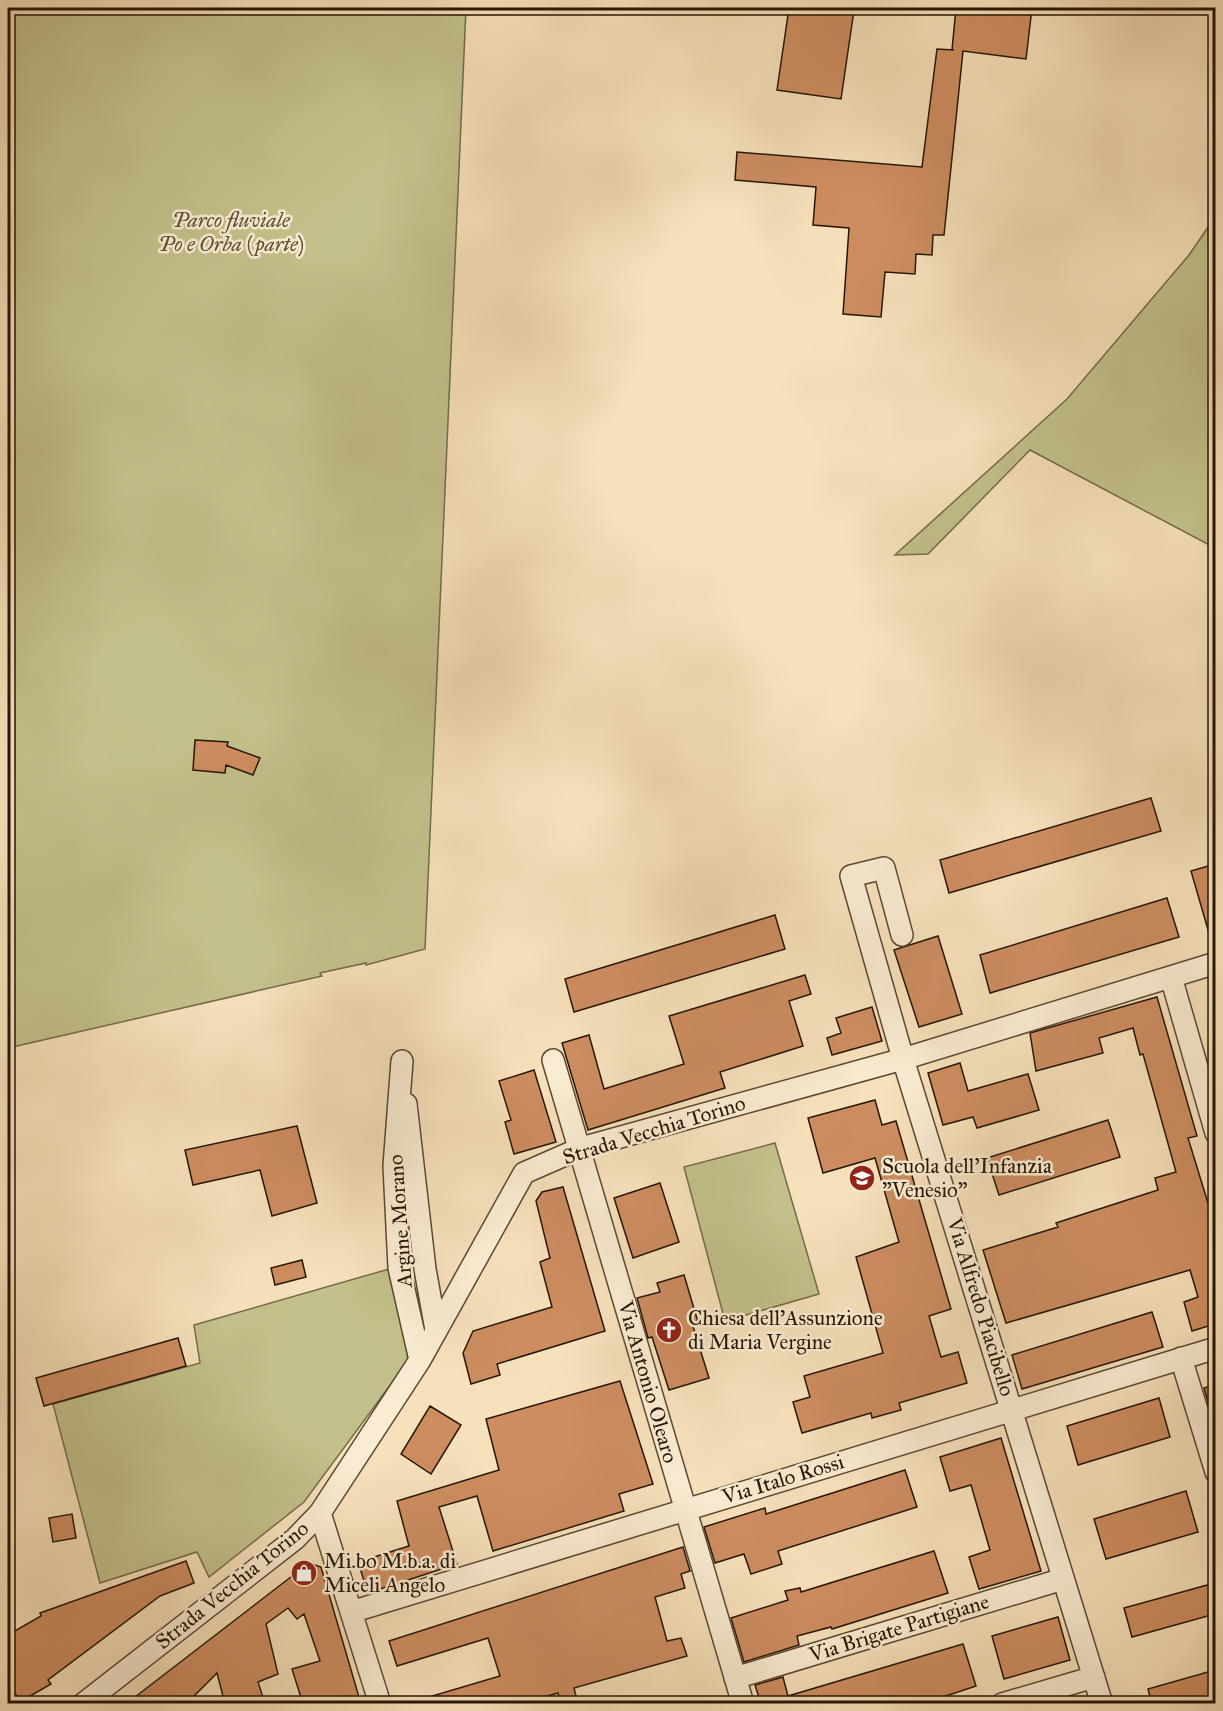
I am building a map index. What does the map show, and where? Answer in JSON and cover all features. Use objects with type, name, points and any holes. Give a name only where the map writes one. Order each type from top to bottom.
[{"type":"street","name":"Via Alfredo Piacibello","points":[[902,935],[884,868],[850,876],[903,1059],[1102,1704]]},
{"type":"street","name":"Strada Vecchia Torino","points":[[83,1704],[295,1539],[320,1513],[420,1360],[524,1173],[581,1148],[903,1059],[1215,963]]},
{"type":"street","points":[[1171,977],[1215,1133]]},
{"type":"street","name":"Via Antonio Olearo","points":[[553,1060],[581,1148],[743,1704]]},
{"type":"street","name":"Argine Morano","points":[[420,1360],[399,1268],[394,1166],[396,1117],[402,1071],[425,1269],[436,1330]]},
{"type":"street","name":"Via Italo Rossi","points":[[351,1612],[1012,1408],[1215,1348]]},
{"type":"street","points":[[1181,1358],[1215,1472]]},
{"type":"street","points":[[320,1513],[380,1704]]},
{"type":"street","name":"Via Brigate Partigiane","points":[[735,1678],[1063,1578]]},
{"type":"street","points":[[1002,1704],[1094,1677]]},
{"type":"green space","name":"Parco fluviale Po e Orba (parte)","points":[[8,8],[466,8],[425,949],[366,965],[366,963],[320,973],[322,976],[8,1048]]},
{"type":"green space","points":[[1215,217],[1215,548],[1030,450],[928,554],[895,555],[1067,399],[1189,255]]},
{"type":"green space","points":[[775,1143],[819,1294],[725,1321],[684,1167]]},
{"type":"green space","points":[[396,1267],[408,1361],[304,1502],[209,1577],[197,1552],[100,1583],[53,1404],[200,1363],[194,1325]]},
{"type":"building","points":[[789,8],[854,10],[841,99],[777,90]]},
{"type":"building","points":[[956,8],[1032,8],[1026,59],[963,51],[944,235],[933,235],[932,255],[916,254],[915,274],[885,272],[881,317],[843,314],[849,228],[813,225],[816,187],[735,180],[737,152],[922,167],[937,49],[952,50]]},
{"type":"building","points":[[195,740],[228,742],[227,746],[260,758],[253,775],[226,765],[225,773],[193,770]]},
{"type":"building","points":[[1151,798],[1161,831],[949,893],[940,860]]},
{"type":"building","points":[[1215,864],[1215,939],[1211,940],[1191,871]]},
{"type":"building","points":[[1167,898],[1179,937],[990,993],[980,955]]},
{"type":"building","points":[[775,915],[785,949],[574,1012],[565,979]]},
{"type":"building","points":[[938,936],[962,1014],[919,1027],[894,950]]},
{"type":"building","points":[[805,975],[811,994],[789,1001],[803,1046],[720,1072],[725,1088],[588,1130],[562,1043],[589,1035],[604,1089],[684,1064],[669,1016]]},
{"type":"building","points":[[1157,997],[1197,1136],[1188,1138],[1212,1216],[1215,1215],[1215,1324],[1192,1331],[1184,1302],[1198,1297],[1190,1270],[1006,1323],[983,1250],[1058,1227],[1056,1223],[1158,1190],[1155,1178],[1176,1172],[1143,1054],[1140,1055],[1133,1028],[1099,1038],[1103,1053],[1036,1071],[1030,1033]]},
{"type":"building","points":[[872,1007],[882,1041],[832,1055],[827,1038],[841,1033],[836,1018]]},
{"type":"building","points":[[960,1063],[968,1091],[1028,1074],[1039,1110],[977,1128],[973,1117],[943,1125],[928,1073]]},
{"type":"building","points":[[534,1070],[556,1142],[514,1154],[505,1122],[511,1120],[499,1081]]},
{"type":"building","points":[[875,1100],[882,1125],[896,1121],[951,1309],[929,1316],[941,1357],[958,1352],[967,1383],[899,1403],[901,1410],[872,1418],[871,1413],[802,1433],[793,1402],[810,1397],[804,1376],[883,1353],[856,1257],[899,1242],[875,1158],[823,1173],[808,1118]]},
{"type":"building","points":[[1108,1120],[1120,1157],[999,1195],[987,1158]]},
{"type":"building","points":[[297,1126],[317,1203],[272,1216],[260,1170],[193,1185],[185,1150]]},
{"type":"building","points":[[660,1183],[679,1242],[633,1258],[614,1198]]},
{"type":"building","points":[[563,1187],[605,1331],[497,1364],[500,1375],[471,1384],[463,1353],[473,1331],[552,1307],[540,1262],[550,1258],[536,1201],[542,1192]]},
{"type":"building","points":[[302,1260],[306,1277],[275,1285],[271,1268]]},
{"type":"building","name":"Chiesa dell'Assunzione di Maria Vergine","points":[[684,1275],[698,1322],[692,1323],[709,1378],[669,1390],[652,1337],[648,1338],[637,1298],[660,1292],[657,1283]]},
{"type":"building","points":[[1152,1312],[1163,1347],[1022,1389],[1012,1355]]},
{"type":"building","points":[[178,1338],[186,1366],[44,1406],[36,1378]]},
{"type":"building","points":[[620,1381],[653,1484],[619,1494],[624,1511],[493,1551],[477,1496],[439,1507],[457,1564],[368,1593],[358,1562],[409,1546],[397,1501],[499,1470],[486,1419]]},
{"type":"building","points":[[1215,1385],[1215,1427],[1204,1388]]},
{"type":"building","points":[[1159,1398],[1170,1437],[1078,1465],[1067,1426]]},
{"type":"building","points":[[430,1406],[461,1425],[431,1474],[401,1454]]},
{"type":"building","points":[[1001,1438],[1041,1571],[979,1589],[969,1557],[990,1550],[971,1485],[950,1491],[940,1457]]},
{"type":"building","points":[[905,1470],[917,1507],[778,1551],[782,1564],[751,1574],[744,1554],[715,1563],[704,1527],[765,1508],[766,1514]]},
{"type":"building","points":[[1186,1491],[1198,1532],[1106,1559],[1094,1519]]},
{"type":"building","points":[[72,1514],[76,1538],[53,1542],[49,1518]]},
{"type":"building","points":[[683,1547],[690,1571],[681,1574],[685,1588],[655,1597],[667,1641],[681,1638],[687,1656],[574,1688],[578,1704],[561,1704],[558,1693],[520,1704],[422,1704],[422,1699],[500,1676],[488,1638],[397,1666],[389,1641]]},
{"type":"building","points":[[934,1551],[948,1593],[832,1629],[831,1627],[797,1636],[799,1645],[744,1662],[731,1618],[788,1600],[785,1591],[800,1588],[801,1592]]},
{"type":"building","points":[[186,1561],[194,1583],[160,1596],[48,1680],[51,1684],[20,1702],[8,1680],[8,1635],[41,1616],[40,1613]]},
{"type":"building","points":[[309,1563],[321,1567],[361,1704],[303,1704],[292,1669],[320,1661],[304,1614],[297,1619],[288,1608],[266,1624],[278,1674],[258,1682],[265,1704],[225,1704],[217,1673],[186,1704],[126,1704]]},
{"type":"building","points":[[1211,1584],[1215,1600],[1215,1614],[1132,1637],[1124,1608]]},
{"type":"building","points":[[1058,1617],[1070,1660],[1004,1679],[992,1636]]},
{"type":"building","points":[[963,1644],[976,1686],[922,1704],[761,1704],[755,1685],[783,1677],[788,1696]]},
{"type":"building","points":[[1215,1670],[1215,1701],[1207,1704],[1152,1704],[1148,1689]]},
{"type":"place","name":"Scuola dell'Infanzia \"Venesio\"","points":[[862,1178]]},
{"type":"place","name":"Chiesa dell'Assunzione di Maria Vergine","points":[[669,1330]]},
{"type":"place","name":"Mi.bo M.b.a. di Miceli Angelo","points":[[304,1573]]}]
